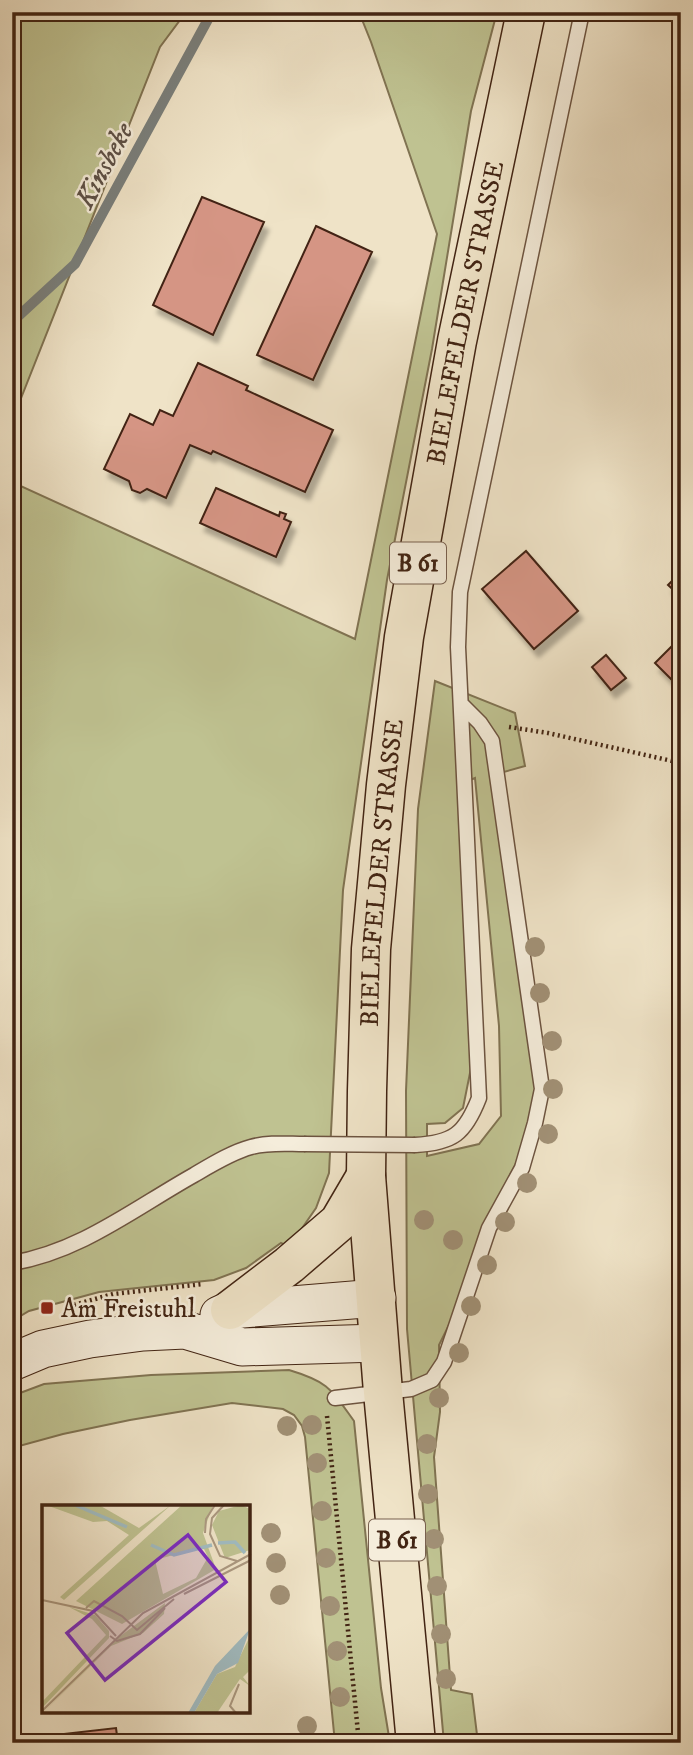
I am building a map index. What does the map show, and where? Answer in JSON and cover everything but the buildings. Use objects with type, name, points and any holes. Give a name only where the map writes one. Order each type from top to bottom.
[{"type":"main road","name":"BIELEFELDER STRASSE","points":[[416,1743],[366,1175],[372,950],[386,785],[404,637],[457,341],[526,12]]},
{"type":"main road","name":"B 61","points":[[222,1297],[289,1265],[339,1222],[366,1175]]},
{"type":"main road","points":[[185,1330],[222,1297],[377,1298]]},
{"type":"main road","points":[[12,1362],[43,1349],[143,1332],[185,1330],[242,1347],[379,1343]]},
{"type":"lane","points":[[12,1263],[37,1259],[76,1243],[248,1147],[268,1143],[435,1144],[452,1138],[470,1122],[479,1098],[458,646],[460,592],[582,12]]},
{"type":"lane","points":[[335,1398],[411,1389],[432,1380],[443,1362],[489,1228],[522,1168],[542,1088],[492,741],[480,723],[462,705]]},
{"type":"path","points":[[480,723],[548,733],[681,763]]},
{"type":"path","points":[[64,1307],[113,1294],[222,1297]]},
{"type":"path","points":[[335,1398],[326,1409],[359,1743]]},
{"type":"green space","points":[[12,12],[186,12],[160,47],[12,421]]},
{"type":"green space","points":[[359,12],[497,12],[471,111],[432,349],[387,580],[343,890],[329,1173],[316,1208],[289,1247],[281,1243],[246,1268],[214,1280],[99,1292],[29,1311],[12,1321],[12,482],[355,639],[437,234]]},
{"type":"green space","points":[[435,681],[515,713],[525,766],[493,775],[538,1089],[524,1147],[486,1225],[459,1305],[439,1345],[440,1412],[434,1457],[451,1690],[472,1694],[478,1743],[444,1743],[407,1329],[406,1091],[418,809]],"holes":[[[475,778],[499,1026],[501,1116],[479,1144],[427,1156],[427,1124],[445,1123],[463,1108],[471,1068],[458,785]]]},
{"type":"green space","points":[[289,1370],[328,1388],[354,1421],[381,1688],[390,1743],[335,1743],[305,1437],[302,1426],[294,1415],[283,1409],[232,1403],[130,1420],[12,1448],[12,1396],[44,1384],[151,1375]]},
{"type":"waterway","name":"Kinsbeke","points":[[12,322],[75,264],[212,12]]},
{"type":"place","name":"Am Freistuhl","points":[[47,1308]]}]
